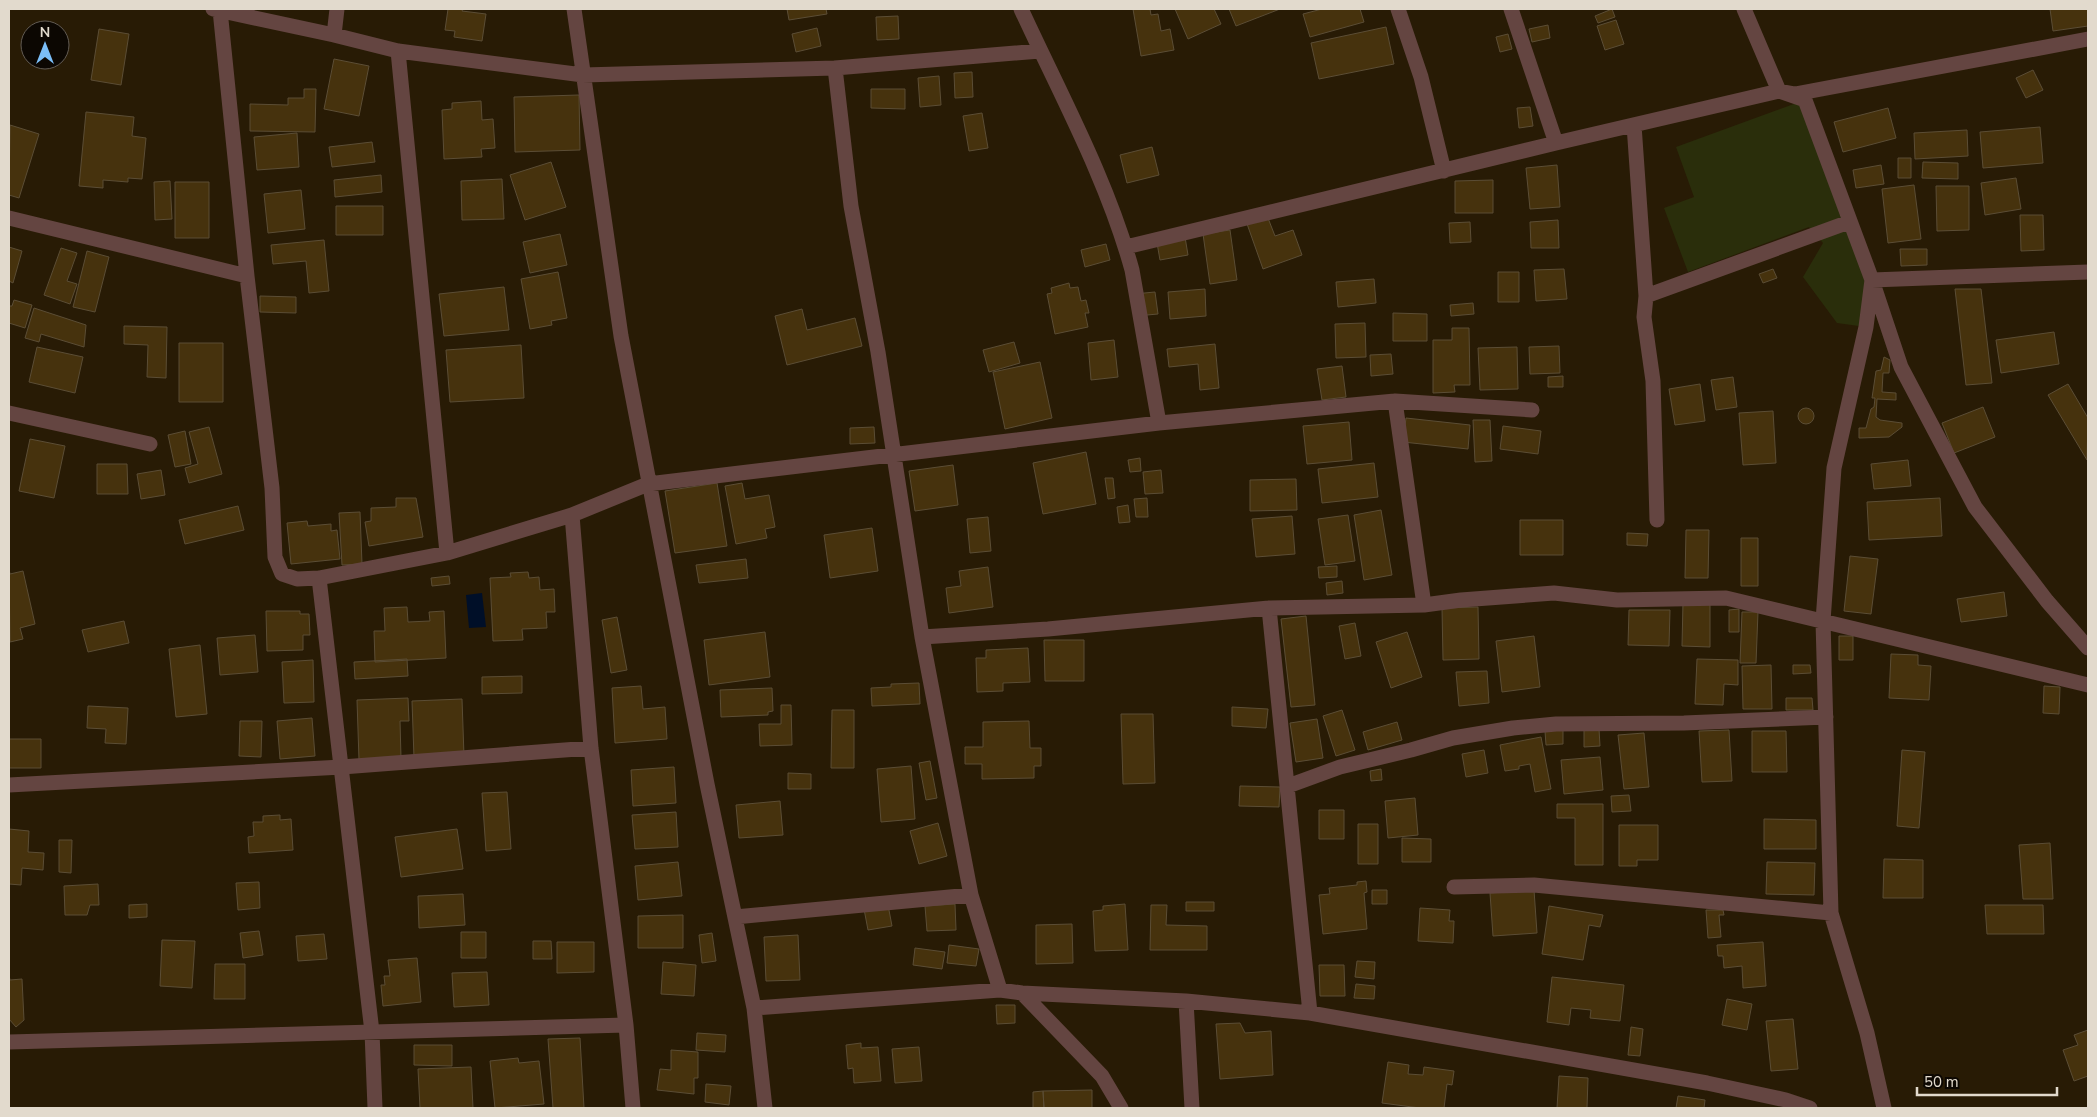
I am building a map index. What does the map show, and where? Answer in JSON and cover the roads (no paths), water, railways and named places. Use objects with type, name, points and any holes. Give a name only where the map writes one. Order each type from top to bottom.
[{"type":"street","points":[[1040,51],[835,68],[583,75],[398,51],[216,9],[272,488],[275,557],[282,574],[297,579],[319,578],[447,552],[572,515],[648,484],[1159,423],[1395,401],[1532,410]]},
{"type":"street","points":[[334,35],[337,9]]},
{"type":"street","points":[[574,9],[621,336],[648,484],[754,1008],[766,1108]]},
{"type":"street","points":[[1021,9],[1097,174],[1126,247],[1132,270],[1159,423]]},
{"type":"street","points":[[1398,9],[1421,77],[1444,171]]},
{"type":"street","points":[[1512,9],[1556,143]]},
{"type":"street","points":[[1744,9],[1780,91],[1805,100],[1872,280],[1902,368],[1975,507],[2047,601],[2088,648]]},
{"type":"street","points":[[1126,247],[1780,91],[1795,94],[2088,39]]},
{"type":"street","points":[[398,51],[447,552]]},
{"type":"street","points":[[835,68],[851,206],[878,352],[922,637],[971,895],[1000,990]]},
{"type":"street","points":[[1634,125],[1646,296],[1644,317],[1653,381],[1657,520]]},
{"type":"street","points":[[9,218],[247,276]]},
{"type":"street","points":[[1646,296],[1849,222]]},
{"type":"street","points":[[1872,280],[2088,272]]},
{"type":"street","points":[[1872,280],[1866,327],[1834,468],[1823,621],[1831,913],[1866,1033],[1884,1108]]},
{"type":"street","points":[[1395,401],[1424,605]]},
{"type":"street","points":[[9,413],[150,444]]},
{"type":"street","points":[[572,515],[590,748],[626,1025],[633,1108]]},
{"type":"street","points":[[319,578],[372,1032],[375,1108]]},
{"type":"street","points":[[922,637],[1048,629],[1270,608],[1424,605],[1461,600],[1554,593],[1617,600],[1726,598],[2088,685]]},
{"type":"street","points":[[1270,608],[1310,1013]]},
{"type":"street","points":[[1288,786],[1340,767],[1453,738],[1513,728],[1556,724],[1684,723],[1826,717]]},
{"type":"street","points":[[9,785],[342,767],[590,748]]},
{"type":"street","points":[[1454,887],[1534,885],[1831,913]]},
{"type":"street","points":[[735,917],[971,895]]},
{"type":"street","points":[[754,1008],[1000,990],[1022,993],[1186,1001],[1310,1013],[1707,1083],[1786,1100],[1810,1108]]},
{"type":"street","points":[[1022,993],[1102,1076],[1121,1108]]},
{"type":"street","points":[[1186,1001],[1192,1108]]},
{"type":"street","points":[[9,1042],[626,1025]]},
{"type":"water","points":[[482,593],[486,627],[469,628],[466,595]]}]
